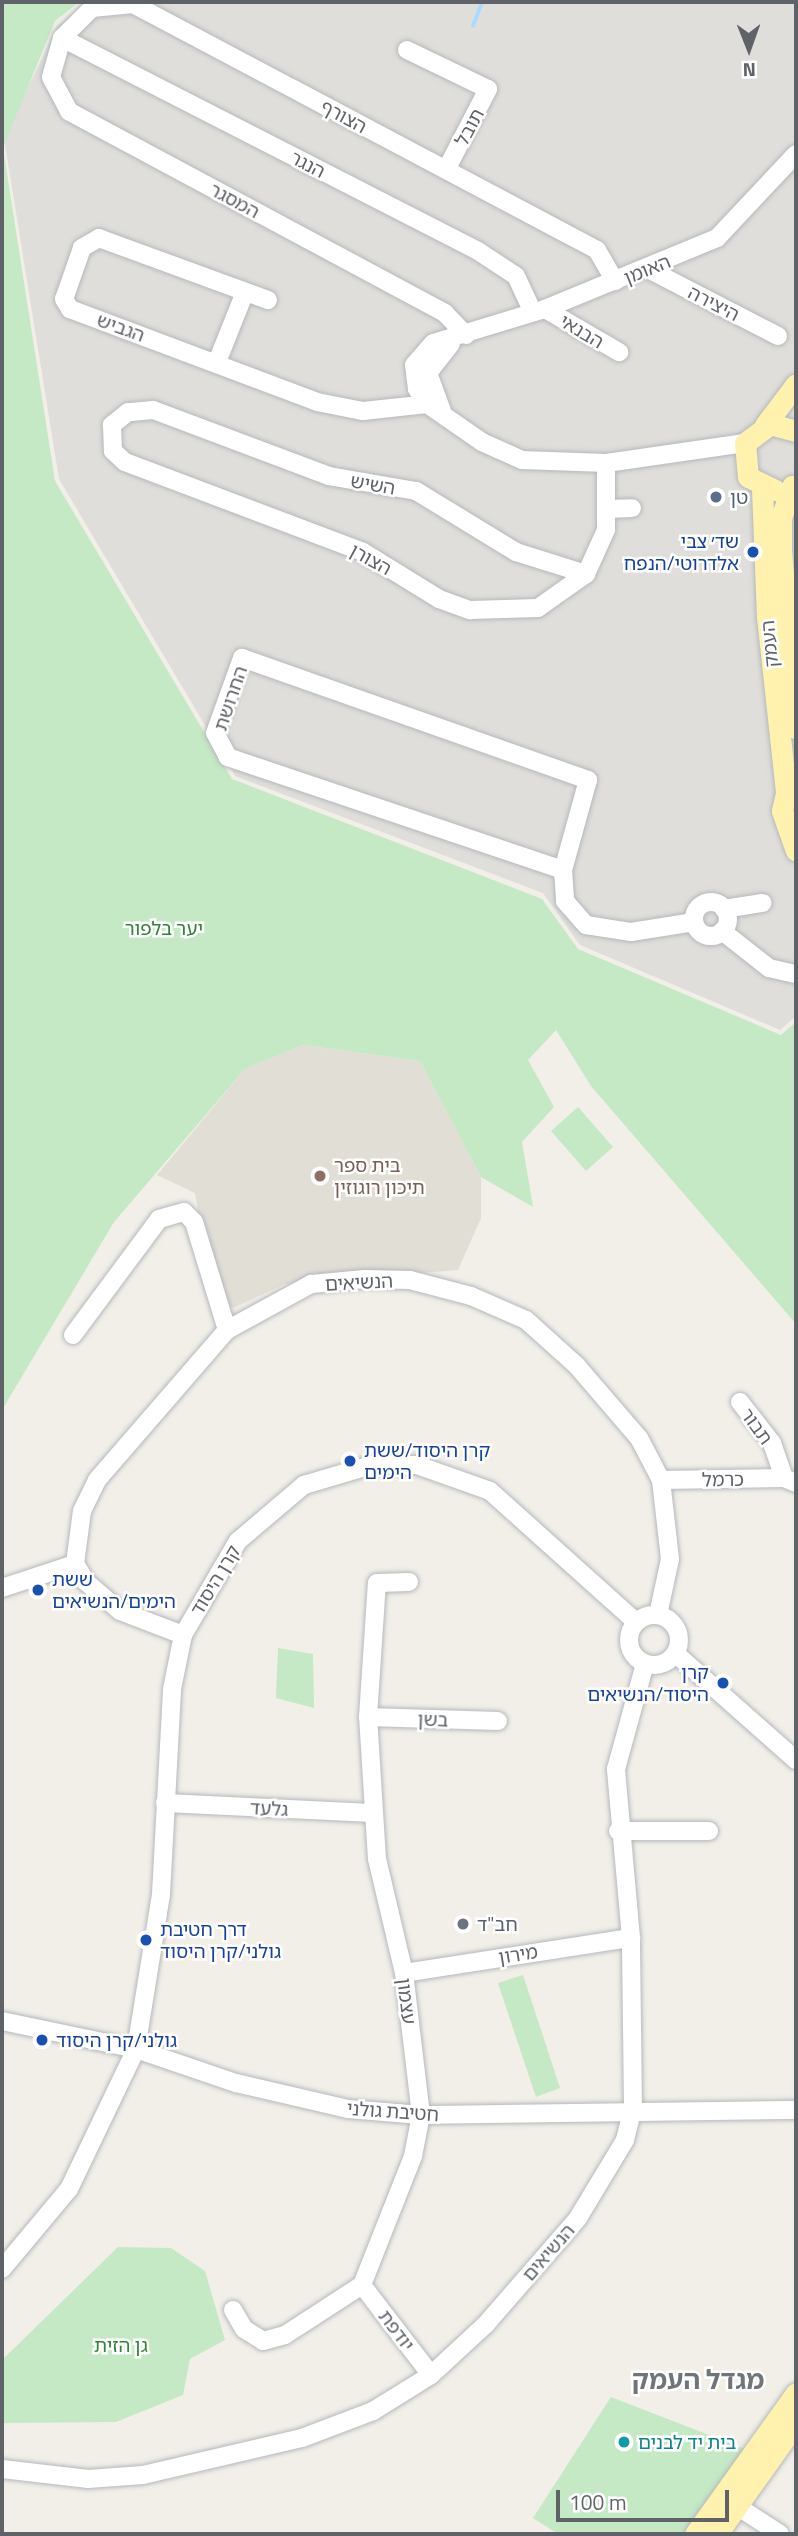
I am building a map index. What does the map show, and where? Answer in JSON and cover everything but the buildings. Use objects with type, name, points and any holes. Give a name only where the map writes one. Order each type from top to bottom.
[{"type":"main road","points":[[794,484],[762,488],[743,452],[796,384]]},
{"type":"main road","points":[[765,425],[796,431]]},
{"type":"main road","name":"העמק","points":[[794,484],[781,518],[781,550],[796,728]]},
{"type":"main road","name":"העמק","points":[[762,488],[766,617],[791,795],[783,818],[796,851]]},
{"type":"main road","points":[[717,2534],[731,2502],[796,2393]]},
{"type":"main road","points":[[695,2534],[731,2502],[796,2423]]},
{"type":"street","name":"הצורף","points":[[62,38],[92,8],[133,4],[597,250],[615,281]]},
{"type":"street","name":"הנגר","points":[[62,38],[478,251],[516,276],[539,311]]},
{"type":"street","name":"המסגר","points":[[62,38],[51,76],[69,111],[445,313],[466,335]]},
{"type":"street","name":"תובל","points":[[407,50],[488,89],[446,170]]},
{"type":"street","name":"האומן","points":[[466,335],[650,270],[717,238],[796,153]]},
{"type":"street","name":"הגביש","points":[[268,300],[99,238],[82,248],[64,299],[70,309],[217,362],[317,402],[363,411],[427,404]]},
{"type":"street","name":"היצירה","points":[[650,270],[778,336]]},
{"type":"street","points":[[217,362],[245,292]]},
{"type":"street","name":"הבנאי","points":[[539,311],[619,352]]},
{"type":"street","points":[[466,335],[420,354],[413,377],[427,404],[482,443],[522,460],[606,463],[743,452]]},
{"type":"street","points":[[444,414],[428,373],[439,351],[466,335]]},
{"type":"street","name":"השיש","points":[[153,410],[329,477],[416,491],[516,552],[586,574]]},
{"type":"street","name":"הצורן","points":[[153,410],[128,412],[112,425],[113,451],[125,462],[363,552],[439,599],[470,610],[538,608],[586,574],[599,553],[607,509],[606,463]]},
{"type":"street","points":[[607,509],[632,508]]},
{"type":"street","name":"החרושת","points":[[563,870],[228,757],[215,733],[242,658],[589,780],[563,870],[565,901],[586,925],[631,932],[694,922]]},
{"type":"street","points":[[763,903],[724,909],[704,904],[694,922],[703,934],[722,931],[769,968],[796,974]]},
{"type":"street","points":[[722,931],[724,909]]},
{"type":"street","points":[[769,968],[796,964]]},
{"type":"street","points":[[74,1335],[159,1219],[184,1212],[194,1222],[227,1330]]},
{"type":"street","name":"הנשיאים","points":[[75,1564],[82,1511],[97,1480],[227,1330],[311,1284],[410,1280],[471,1296],[526,1320],[577,1366],[639,1438],[661,1480],[670,1559],[658,1615]]},
{"type":"street","name":"תבור","points":[[740,1402],[766,1432],[790,1480]]},
{"type":"street","name":"קרן היסוד","points":[[2,2269],[69,2189],[136,2049],[161,1894],[172,1689],[183,1635],[238,1541],[267,1513],[304,1485],[372,1465],[417,1465],[490,1491],[636,1622]]},
{"type":"street","name":"כרמל","points":[[661,1480],[790,1480]]},
{"type":"street","points":[[2,1588],[75,1564],[86,1582],[120,1611],[183,1635]]},
{"type":"street","name":"עצמון","points":[[362,2285],[413,2156],[421,2115],[404,1973],[373,1813],[368,1717],[377,1583],[410,1582]]},
{"type":"street","points":[[658,1615],[679,1633],[676,1654],[665,1663],[645,1664],[629,1646],[636,1622],[658,1615]]},
{"type":"street","points":[[676,1654],[796,1760]]},
{"type":"street","name":"הנשיאים","points":[[2,2469],[88,2479],[216,2462],[373,2411],[431,2375],[486,2324],[578,2218],[625,2140],[633,2108],[631,1938],[618,1831],[616,1769],[645,1664]]},
{"type":"street","name":"בשן","points":[[368,1717],[498,1721]]},
{"type":"street","name":"גלעד","points":[[165,1803],[373,1813]]},
{"type":"street","points":[[618,1831],[709,1831]]},
{"type":"street","name":"מירון","points":[[404,1973],[631,1938]]},
{"type":"street","name":"חטיבת גולני","points":[[2,2021],[136,2049],[287,2096],[421,2115],[633,2108],[796,2110]]},
{"type":"street","points":[[233,2311],[244,2329],[263,2341],[285,2335],[362,2285]]},
{"type":"street","name":"יודפת","points":[[362,2285],[431,2375]]},
{"type":"street","points":[[731,2502],[780,2534]]},
{"type":"shaded area","points":[[86,2],[796,2],[796,1016],[780,1030],[580,945],[543,893],[235,776],[59,479],[4,138],[57,26]]},
{"type":"shaded area","name":"בית ספר תיכון רוגוזין","points":[[303,1045],[420,1061],[481,1177],[481,1218],[458,1270],[285,1284],[233,1308],[212,1291],[195,1193],[157,1175],[245,1069]]},
{"type":"green space","name":"יער בלפור","points":[[2,2],[79,2],[55,21],[3,148],[55,481],[232,779],[542,899],[578,949],[781,1035],[796,1022],[796,1324],[591,1086],[556,1030],[528,1060],[554,1107],[522,1142],[533,1207],[481,1177],[420,1061],[303,1045],[245,1069],[114,1222],[2,1410]]},
{"type":"green space","points":[[578,1107],[613,1147],[586,1171],[551,1131]]},
{"type":"green space","points":[[278,1648],[313,1654],[314,1708],[276,1698]]},
{"type":"green space","points":[[523,1975],[560,2088],[536,2097],[498,1983]]},
{"type":"green space","name":"גן הזית","points":[[118,2247],[171,2248],[205,2271],[225,2340],[190,2359],[183,2395],[116,2422],[2,2423],[2,2360]]},
{"type":"green space","points":[[611,2397],[745,2449],[684,2534],[558,2534],[533,2518]]},
{"type":"waterway","points":[[473,26],[482,2]]},
{"type":"place","name":"טן","points":[[716,497]]},
{"type":"place","name":"שד׳ צבי אלדרוטי/הנפח","points":[[753,552]]},
{"type":"place","name":"בית ספר תיכון רוגוזין","points":[[320,1176]]},
{"type":"place","name":"קרן היסוד/ששת הימים","points":[[350,1461]]},
{"type":"place","name":"ששת הימים/הנשיאים","points":[[38,1590]]},
{"type":"place","name":"קרן היסוד/הנשיאים","points":[[723,1683]]},
{"type":"place","name":"חב\"ד","points":[[463,1924]]},
{"type":"place","name":"דרך חטיבת גולני/קרן היסוד","points":[[146,1940]]},
{"type":"place","name":"גולני/קרן היסוד","points":[[42,2040]]},
{"type":"place","name":"בית יד לבנים","points":[[624,2442]]},
{"type":"district","name":"מגדל העמק","points":[[698,2380]]}]
